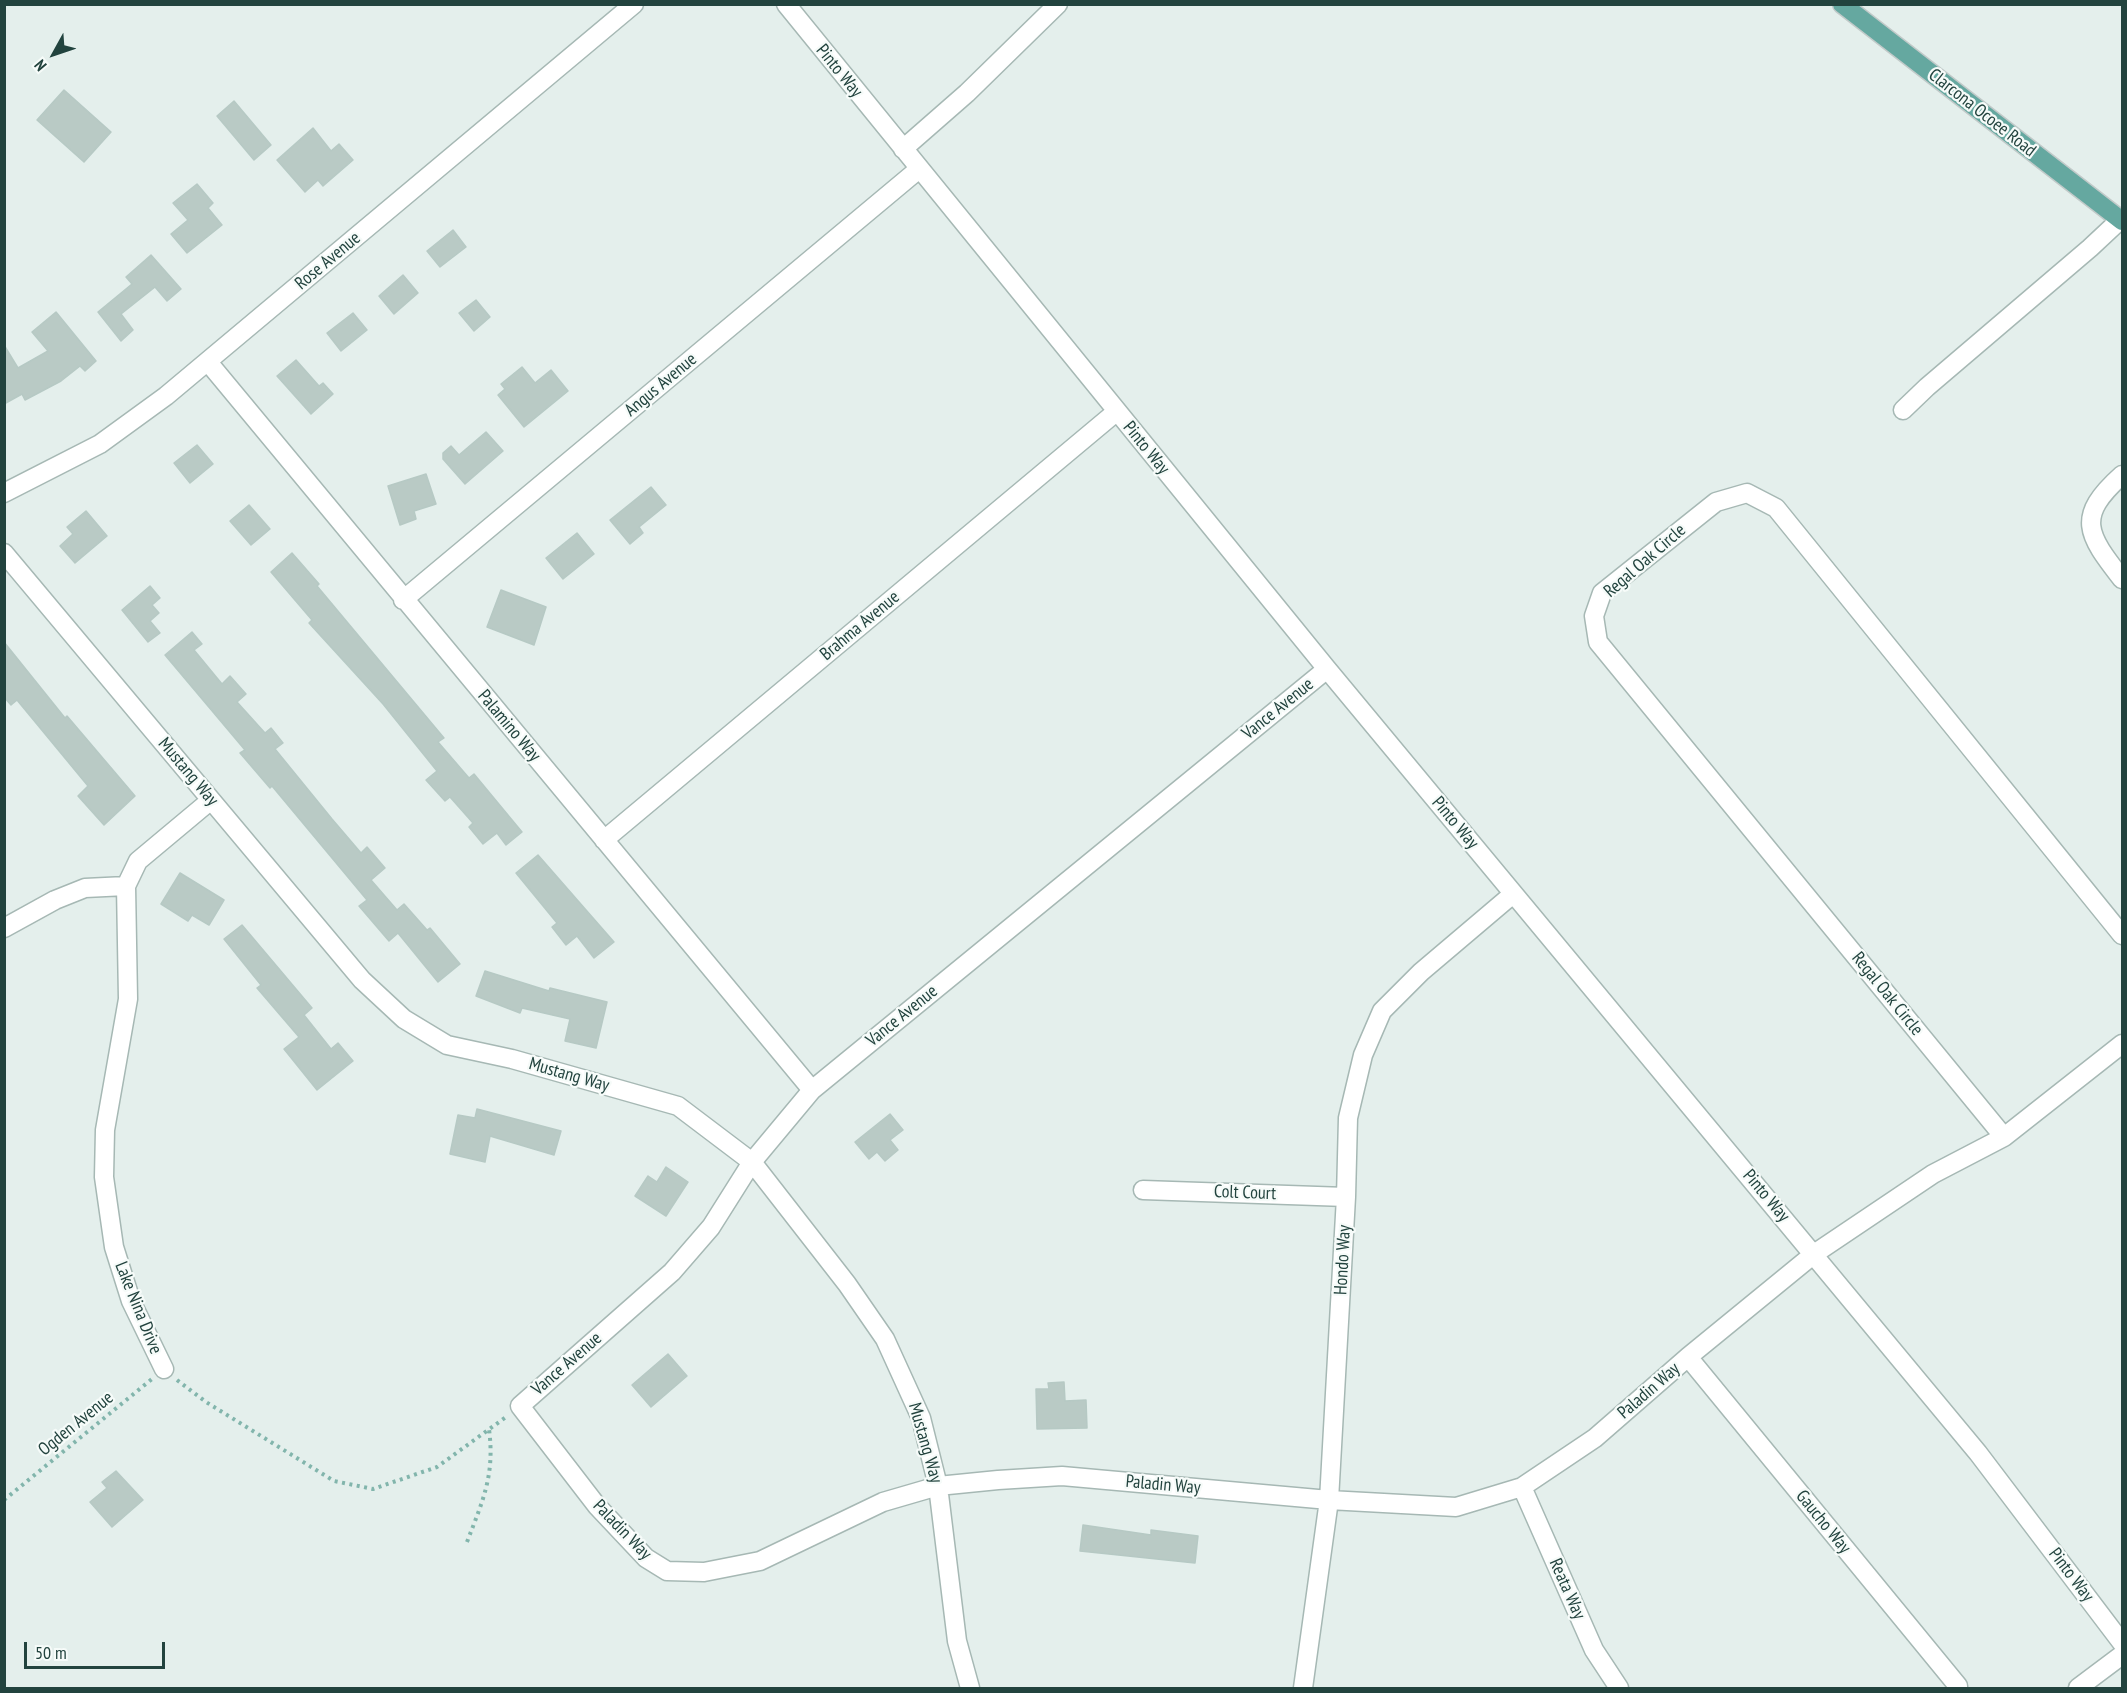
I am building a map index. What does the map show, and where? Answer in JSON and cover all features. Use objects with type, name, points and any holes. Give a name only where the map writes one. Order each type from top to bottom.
[{"type":"main road","name":"Clarcona Ocoee Road","points":[[1842,4],[2122,220]]},
{"type":"street","name":"Rose Avenue","points":[[4,493],[100,444],[208,362],[634,4]]},
{"type":"street","name":"Pinto Way","points":[[786,4],[1116,412],[1978,1453],[2122,1643]]},
{"type":"street","points":[[903,148],[967,93],[1058,4]]},
{"type":"street","name":"Angus Avenue","points":[[403,600],[919,169]]},
{"type":"street","points":[[1903,410],[2122,220]]},
{"type":"street","name":"Palamino Way","points":[[208,362],[403,600],[812,1089]]},
{"type":"street","name":"Brahma Avenue","points":[[604,840],[1116,412]]},
{"type":"street","points":[[2122,475],[2102,493],[2092,511],[2091,521],[2091,532],[2100,550],[2122,579]]},
{"type":"street","name":"Regal Oak Circle","points":[[2004,1137],[1598,642],[1594,616],[1602,593],[1716,502],[1747,494],[1776,508],[2122,935]]},
{"type":"street","name":"Mustang Way","points":[[4,553],[362,980],[404,1019],[447,1045],[512,1059],[678,1106],[752,1162],[847,1284],[885,1339],[921,1418],[938,1486],[957,1641],[970,1689]]},
{"type":"street","name":"Vance Avenue","points":[[520,1406],[672,1272],[711,1227],[752,1162],[812,1089],[1328,669]]},
{"type":"street","name":"Lake Nina Drive","points":[[164,1370],[131,1301],[114,1247],[104,1178],[105,1130],[128,999],[126,886],[138,861],[211,800]]},
{"type":"street","points":[[4,928],[55,900],[85,888],[126,886]]},
{"type":"street","name":"Hondo Way","points":[[1303,1689],[1329,1500],[1346,1197],[1348,1118],[1363,1055],[1382,1011],[1421,972],[1513,894]]},
{"type":"street","points":[[1814,1254],[1933,1173],[2004,1137],[2122,1044]]},
{"type":"street","name":"Colt Court","points":[[1143,1190],[1346,1197]]},
{"type":"street","name":"Paladin Way","points":[[520,1406],[597,1506],[646,1558],[667,1571],[704,1572],[760,1561],[883,1502],[938,1486],[1062,1476],[1329,1500],[1456,1506],[1522,1487],[1595,1438],[1688,1357],[1814,1254]]},
{"type":"street","name":"Gaucho Way","points":[[1688,1357],[1958,1686]]},
{"type":"street","name":"Reata Way","points":[[1522,1487],[1594,1650],[1619,1689]]},
{"type":"street","points":[[2078,1689],[2122,1655]]},
{"type":"path","name":"Lake Nina Drive","points":[[164,1370],[206,1402],[334,1481],[373,1489],[437,1467],[520,1406]]},
{"type":"path","name":"Ogden Avenue","points":[[4,1500],[164,1370]]},
{"type":"path","points":[[467,1542],[486,1494],[492,1453],[489,1429]]},
{"type":"building","points":[[64,90],[111,132],[84,162],[37,120]]},
{"type":"building","points":[[234,101],[271,145],[254,160],[217,116]]},
{"type":"building","points":[[313,128],[331,151],[339,144],[353,160],[323,186],[318,180],[305,192],[277,160]]},
{"type":"building","points":[[197,184],[213,203],[208,208],[222,225],[187,253],[171,234],[188,220],[173,203]]},
{"type":"building","points":[[453,230],[466,247],[440,267],[427,251]]},
{"type":"building","points":[[151,255],[181,289],[167,301],[155,287],[121,314],[133,330],[121,341],[98,312],[132,284],[126,277]]},
{"type":"building","points":[[403,275],[418,293],[394,314],[379,296]]},
{"type":"building","points":[[476,300],[490,317],[474,331],[459,313]]},
{"type":"building","points":[[56,312],[96,361],[85,371],[80,366],[61,381],[25,400],[22,394],[4,404],[4,345],[18,368],[48,351],[32,332]]},
{"type":"building","points":[[353,313],[367,330],[341,351],[327,333]]},
{"type":"building","points":[[296,360],[319,386],[323,383],[333,394],[311,414],[277,376]]},
{"type":"building","points":[[522,367],[535,383],[551,370],[568,391],[524,427],[498,395],[505,389],[501,384]]},
{"type":"building","points":[[486,432],[503,451],[465,484],[443,459],[443,453],[451,446],[459,455]]},
{"type":"building","points":[[197,445],[213,464],[190,483],[174,463]]},
{"type":"building","points":[[426,474],[436,504],[414,511],[416,519],[400,525],[388,486]]},
{"type":"building","points":[[651,487],[666,505],[639,527],[643,533],[630,544],[610,520]]},
{"type":"building","points":[[249,505],[270,529],[251,545],[230,521]]},
{"type":"building","points":[[86,511],[107,536],[75,563],[60,546],[73,534],[67,527]]},
{"type":"building","points":[[577,533],[594,554],[563,579],[546,558]]},
{"type":"building","points":[[292,553],[444,738],[438,742],[469,778],[474,774],[522,832],[506,845],[497,833],[483,844],[469,827],[473,823],[450,797],[445,801],[426,780],[437,771],[383,704],[309,623],[312,620],[271,572]]},
{"type":"building","points":[[150,586],[160,598],[152,605],[159,613],[150,621],[160,633],[148,642],[122,610]]},
{"type":"building","points":[[501,590],[546,607],[534,645],[487,627]]},
{"type":"building","points":[[192,632],[202,644],[194,650],[222,684],[230,676],[246,694],[237,702],[265,733],[271,728],[283,743],[275,749],[332,819],[361,853],[367,847],[385,868],[371,880],[397,910],[404,904],[427,930],[430,928],[460,964],[438,982],[398,933],[389,941],[359,906],[367,900],[272,786],[270,788],[240,753],[245,750],[165,655]]},
{"type":"building","points":[[4,642],[65,718],[67,716],[135,796],[104,825],[78,796],[88,786],[17,700],[11,705],[4,697]]},
{"type":"building","points":[[538,855],[614,942],[594,958],[577,936],[566,945],[552,927],[557,923],[516,873]]},
{"type":"building","points":[[180,873],[224,900],[209,925],[192,915],[188,921],[161,904]]},
{"type":"building","points":[[242,925],[312,1008],[304,1015],[331,1049],[338,1043],[353,1061],[317,1090],[284,1049],[299,1037],[257,988],[261,985],[224,939]]},
{"type":"building","points":[[485,971],[549,991],[550,988],[607,1002],[596,1048],[565,1041],[570,1019],[522,1008],[520,1013],[476,996]]},
{"type":"building","points":[[477,1109],[561,1131],[554,1155],[490,1136],[485,1162],[450,1154],[458,1115],[475,1118]]},
{"type":"building","points":[[890,1114],[903,1130],[890,1140],[898,1150],[885,1161],[877,1152],[869,1159],[855,1142]]},
{"type":"building","points":[[666,1167],[688,1182],[666,1216],[635,1196],[648,1176],[657,1182]]},
{"type":"building","points":[[668,1354],[687,1376],[651,1407],[632,1385]]},
{"type":"building","points":[[1064,1382],[1065,1401],[1086,1400],[1087,1428],[1037,1429],[1036,1389],[1049,1389],[1048,1383]]},
{"type":"building","points":[[116,1471],[143,1500],[112,1527],[90,1502],[107,1488],[102,1482]]},
{"type":"building","points":[[1083,1525],[1151,1535],[1151,1530],[1198,1536],[1195,1563],[1080,1551]]}]
